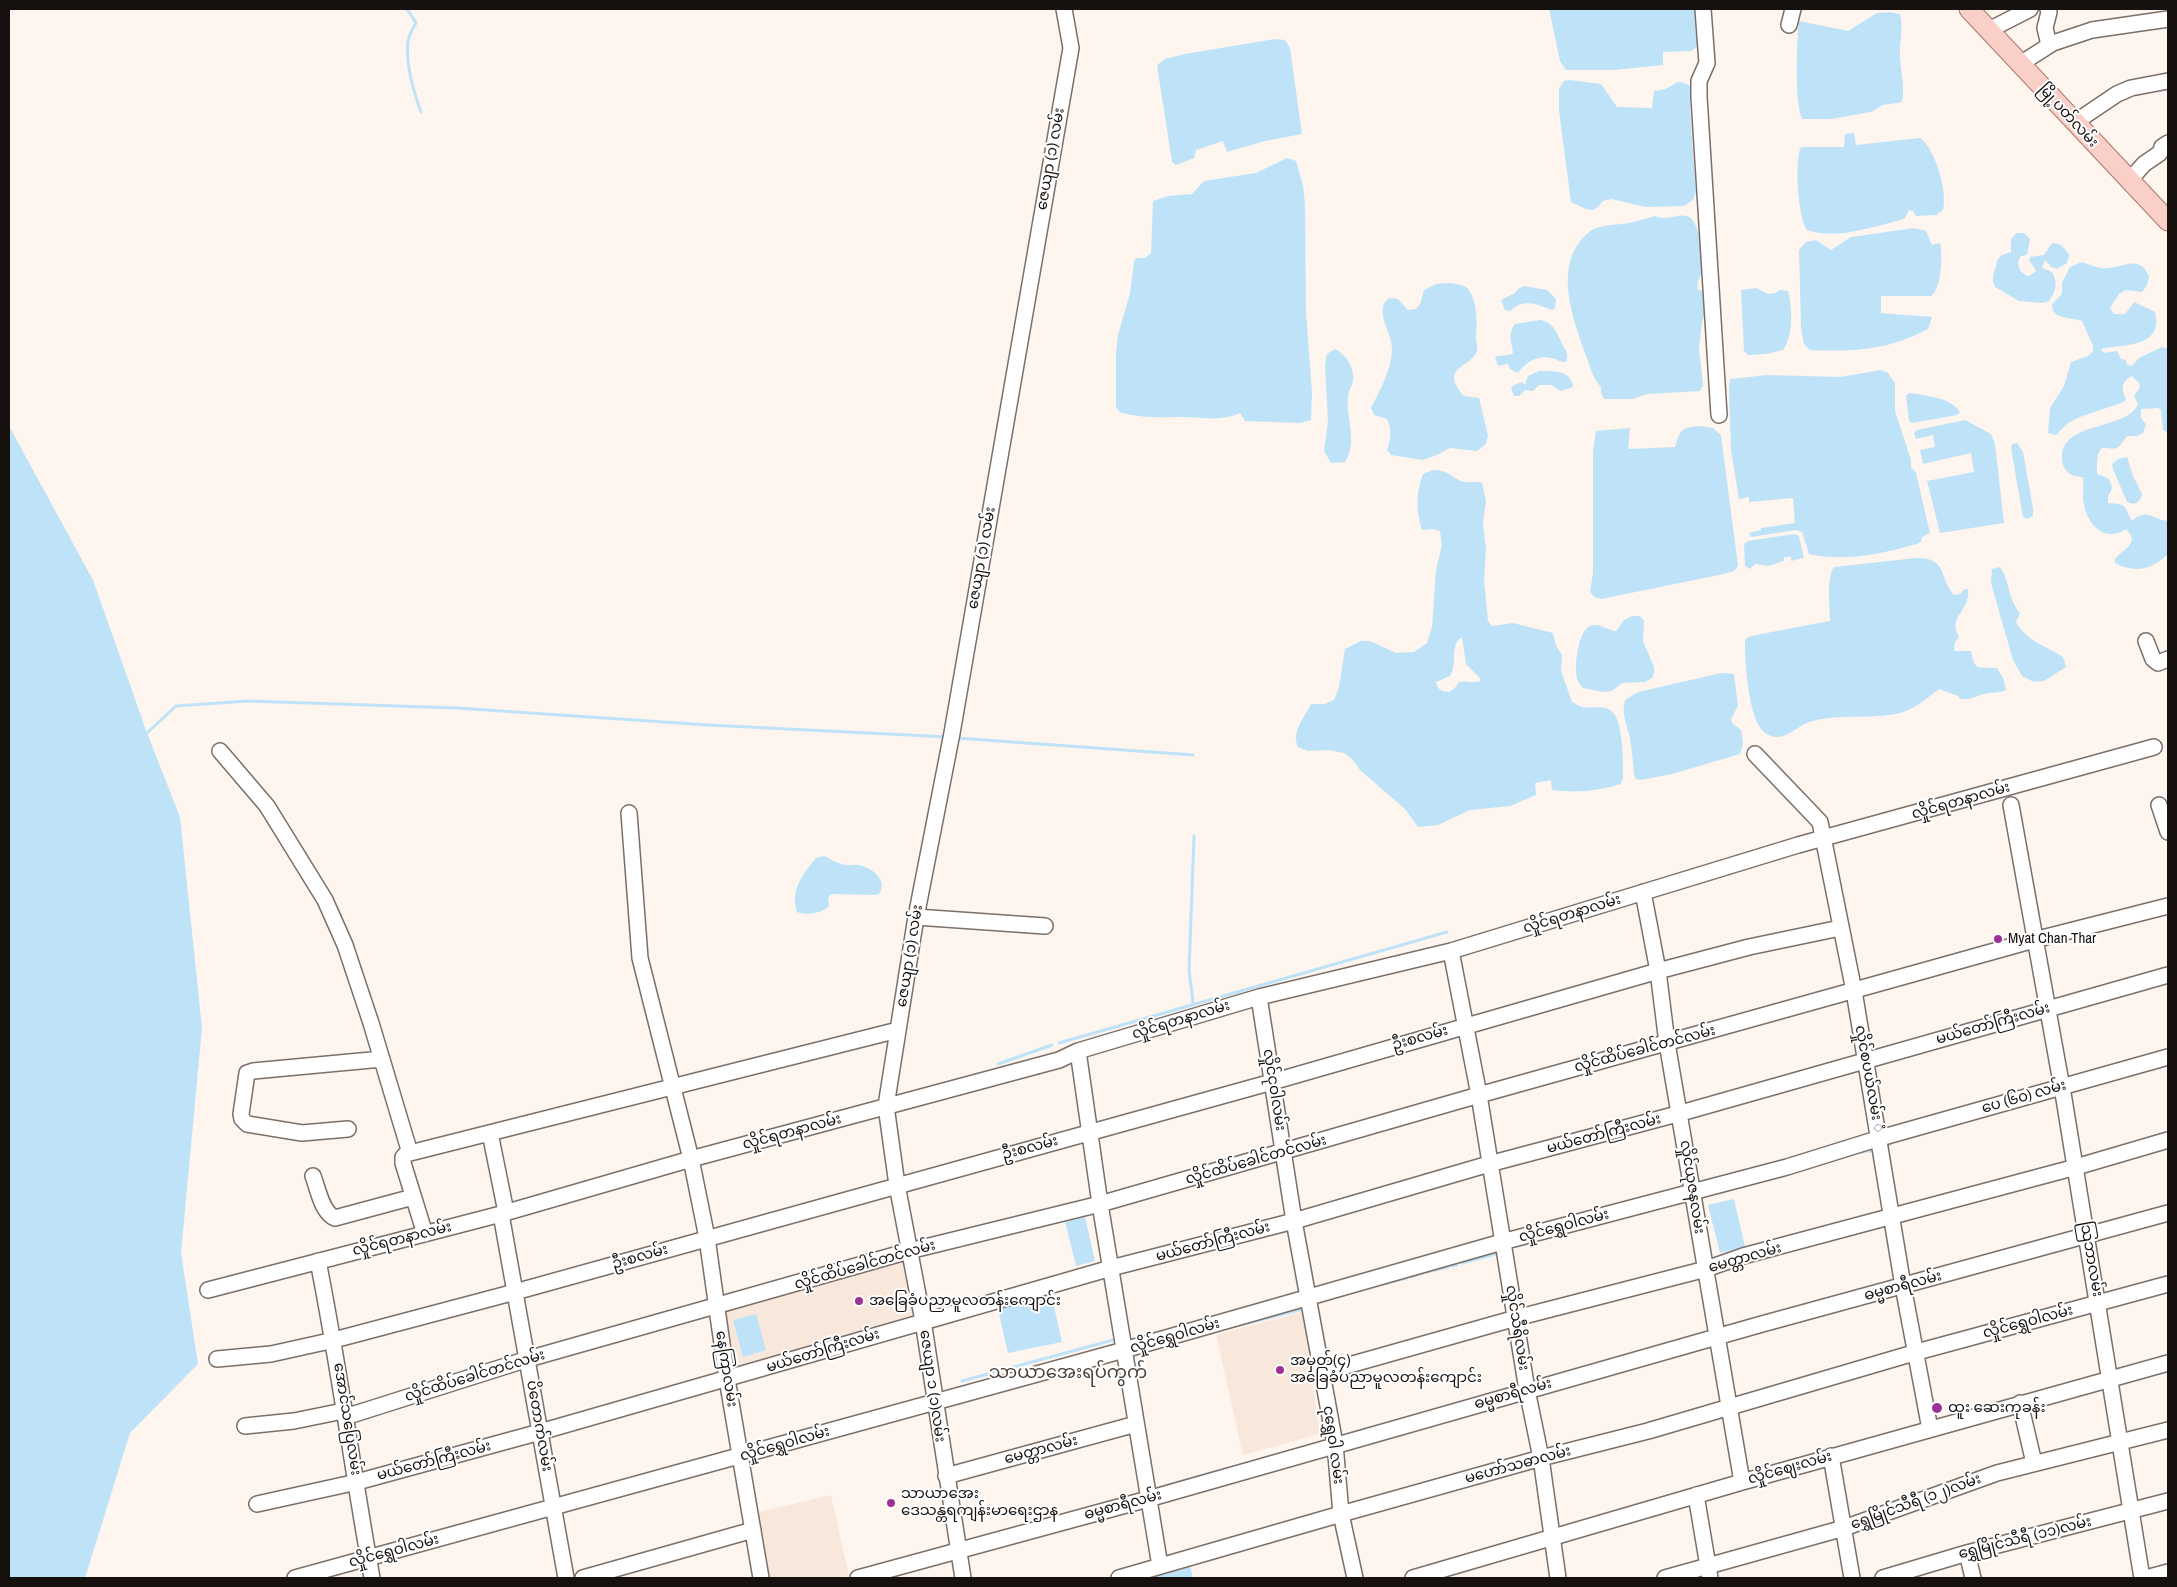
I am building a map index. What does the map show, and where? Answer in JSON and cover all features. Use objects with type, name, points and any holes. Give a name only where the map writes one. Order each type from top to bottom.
[{"type":"main road","name":"မြို့ပတ်လမ်း","points":[[1969,9],[2168,222]]},
{"type":"street","name":"ဇေယျာ (၁) လမ်း","points":[[886,1106],[916,916],[950,741],[1071,48],[1064,9]]},
{"type":"street","points":[[1703,9],[1707,63],[1699,81],[1699,97],[1719,415]]},
{"type":"street","points":[[1789,24],[1793,9]]},
{"type":"street","points":[[1989,30],[2030,9]]},
{"type":"street","points":[[2048,9],[2045,28],[2049,45]]},
{"type":"street","points":[[2020,64],[2049,45],[2092,30],[2168,19]]},
{"type":"street","points":[[2074,123],[2117,94],[2131,88],[2168,81]]},
{"type":"street","points":[[2129,181],[2144,164],[2160,153],[2162,147],[2168,143]]},
{"type":"street","points":[[2146,641],[2153,659],[2158,663],[2168,658]]},
{"type":"street","name":"လှိုင်ရတနာလမ်း","points":[[208,1290],[504,1213],[691,1159],[1059,1060],[1078,1051],[1259,997],[1451,951],[1798,845],[2154,747]]},
{"type":"street","points":[[220,751],[267,806],[325,900],[346,945],[410,1153]]},
{"type":"street","name":"လှိုင်စပယ်လမ်း ံ","points":[[1755,754],[1820,822],[1854,991],[1880,1138],[1903,1286],[1917,1352],[1930,1429]]},
{"type":"street","points":[[2160,805],[2168,832]]},
{"type":"street","name":"သြဘာလမ်း","points":[[2011,806],[2034,940],[2049,1008],[2110,1378],[2118,1441],[2144,1578]]},
{"type":"street","name":"နေကြာလမ်း","points":[[629,813],[640,958],[691,1159],[707,1238],[727,1379],[761,1578]]},
{"type":"street","name":"လှိုင်ယုဇနလမ်း","points":[[1643,892],[1658,971],[1667,1043],[1681,1113],[1742,1482]]},
{"type":"street","name":"လှိုင်ထိပ်ခေါင်တင်လမ်း","points":[[245,1426],[344,1414],[528,1359],[910,1251],[1100,1204],[1479,1094],[2034,940],[2168,906]]},
{"type":"street","points":[[916,916],[1045,926]]},
{"type":"street","name":"ဦးစလမ်း","points":[[217,1359],[271,1354],[334,1340],[515,1292],[1272,1082],[1658,971],[1749,947],[1840,928]]},
{"type":"street","name":"လှိုင်သီရိလမ်း","points":[[1451,951],[1479,1094],[1527,1390],[1541,1458],[1558,1578]]},
{"type":"street","name":"မယ်တော်ကြီးလမ်း","points":[[257,1504],[357,1482],[540,1432],[923,1321],[1294,1220],[1489,1164],[1681,1113],[2168,975]]},
{"type":"street","name":"လှိုင်ငုဝါလမ်း","points":[[1259,997],[1294,1220],[1310,1303]]},
{"type":"street","points":[[425,1234],[403,1163],[403,1158],[410,1153],[898,1030]]},
{"type":"street","points":[[1078,1051],[1100,1204],[1160,1566]]},
{"type":"street","name":"ပေ (၆၀) လမ်း","points":[[1880,1138],[2168,1057]]},
{"type":"street","points":[[348,1129],[302,1133],[247,1124],[242,1119],[241,1114],[247,1074],[253,1071],[382,1059]]},
{"type":"street","name":"ဇေယျာ ၁ (၁)လမ်း","points":[[886,1106],[897,1185],[923,1321],[962,1578]]},
{"type":"street","name":"ပိတောက်လမ်း","points":[[490,1133],[515,1292],[566,1578]]},
{"type":"street","name":"လှိုင်ရွှေဝါလမ်း","points":[[295,1578],[740,1457],[935,1401],[1124,1350],[1310,1303],[1693,1192],[1787,1167],[1880,1138]]},
{"type":"street","name":"မေတ္တာလမ်း","points":[[1321,1373],[1516,1318],[1706,1269],[1743,1256],[2076,1167],[2168,1140]]},
{"type":"street","points":[[313,1176],[325,1209],[335,1218],[413,1197]]},
{"type":"street","name":"ဓမ္မစာရီလမ်း","points":[[858,1578],[1148,1499],[1527,1390],[2168,1213]]},
{"type":"street","name":"အောင်သပြေလမ်း","points":[[318,1261],[334,1340],[344,1414],[372,1578]]},
{"type":"street","name":"လှိုင်ရွှေဝါလမ်း","points":[[1917,1352],[2168,1284]]},
{"type":"street","name":"ငုရွှေဝါ လမ်း","points":[[1310,1303],[1335,1444],[1341,1514],[1355,1578]]},
{"type":"street","name":"မဟော်သဓာလမ်း","points":[[1119,1578],[1541,1458],[1648,1431],[1917,1352]]},
{"type":"street","name":"လှိုင်ဈေးလမ်း","points":[[1413,1578],[1831,1456],[2168,1363]]},
{"type":"street","points":[[2020,1403],[2034,1463]]},
{"type":"street","name":"မေတ္တာလမ်း","points":[[946,1476],[1136,1424]]},
{"type":"street","name":"ရွှေမြိုင်သီရီ (၁၂)လမ်း","points":[[1665,1578],[1709,1573],[1844,1528],[1997,1473],[2118,1441],[2168,1430]]},
{"type":"street","points":[[1831,1456],[1852,1578]]},
{"type":"street","points":[[1696,1495],[1709,1573]]},
{"type":"street","name":"ရွှေမြိုင်သီရီ (၁၁)လမ်း","points":[[1883,1578],[1967,1553],[2168,1501]]},
{"type":"street","points":[[583,1578],[753,1530]]},
{"type":"street","points":[[1967,1553],[1973,1578]]},
{"type":"street","points":[[2144,1578],[2168,1572]]},
{"type":"shaded area","points":[[905,1258],[915,1320],[733,1375],[719,1308]]},
{"type":"shaded area","points":[[1302,1312],[1320,1434],[1243,1455],[1216,1335]]},
{"type":"shaded area","points":[[831,1495],[849,1576],[837,1578],[767,1578],[755,1513]]},
{"type":"water","points":[[1549,9],[1694,9],[1696,36],[1698,39],[1697,47],[1691,51],[1663,52],[1663,65],[1614,70],[1566,70],[1560,61]]},
{"type":"water","points":[[1890,12],[1900,14],[1901,20],[1902,102],[1883,105],[1871,112],[1831,119],[1803,119],[1800,113],[1797,88],[1799,21],[1848,31],[1877,13]]},
{"type":"water","points":[[1275,39],[1285,40],[1290,48],[1302,134],[1265,141],[1227,152],[1223,141],[1196,150],[1194,158],[1176,165],[1172,162],[1157,65],[1165,59],[1185,54]]},
{"type":"water","points":[[1564,81],[1601,84],[1617,107],[1652,108],[1654,91],[1666,89],[1680,82],[1690,86],[1696,192],[1693,200],[1684,206],[1646,207],[1611,199],[1603,201],[1593,210],[1571,202],[1559,111],[1559,89]]},
{"type":"water","points":[[1854,133],[1856,145],[1920,138],[1926,143],[1935,160],[1942,182],[1944,193],[1943,210],[1936,215],[1916,216],[1913,211],[1909,210],[1905,218],[1852,232],[1829,234],[1807,230],[1801,214],[1797,176],[1801,147],[1844,147],[1845,134]]},
{"type":"water","points":[[1287,158],[1296,161],[1303,185],[1305,204],[1306,312],[1312,393],[1311,420],[1300,423],[1245,421],[1240,413],[1233,416],[1213,418],[1145,417],[1119,412],[1116,406],[1118,335],[1130,293],[1134,262],[1136,258],[1145,258],[1151,253],[1153,201],[1168,196],[1192,194],[1204,181],[1256,173]]},
{"type":"water","points":[[1655,216],[1660,218],[1689,217],[1696,225],[1698,232],[1702,249],[1703,268],[1698,281],[1698,290],[1705,291],[1706,309],[1702,321],[1699,348],[1703,385],[1700,391],[1647,394],[1633,399],[1604,399],[1601,387],[1595,380],[1590,367],[1571,307],[1568,274],[1571,259],[1578,245],[1594,229]]},
{"type":"water","points":[[1914,228],[1926,231],[1932,245],[1940,243],[1941,263],[1937,287],[1931,296],[1881,296],[1881,313],[1932,317],[1928,329],[1899,341],[1871,348],[1842,351],[1810,350],[1804,344],[1801,327],[1799,250],[1806,242],[1816,240],[1831,250],[1851,237]]},
{"type":"water","points":[[2017,233],[2024,233],[2030,239],[2027,255],[2021,256],[2018,262],[2019,268],[2026,275],[2029,276],[2036,271],[2029,260],[2030,257],[2044,255],[2052,243],[2062,246],[2069,255],[2067,263],[2057,269],[2051,267],[2045,260],[2042,268],[2052,272],[2056,283],[2055,290],[2049,301],[2042,303],[2019,301],[1995,287],[1993,276],[1998,259],[2002,255],[2011,252],[2011,239]]},
{"type":"water","points":[[2082,262],[2101,268],[2128,264],[2140,265],[2145,269],[2149,277],[2147,285],[2142,292],[2126,290],[2119,294],[2110,308],[2114,314],[2125,314],[2134,302],[2155,312],[2156,323],[2154,332],[2149,338],[2141,342],[2101,350],[2104,353],[2117,351],[2121,359],[2126,360],[2127,365],[2132,366],[2139,358],[2162,347],[2168,349],[2168,433],[2163,430],[2161,410],[2158,408],[2141,409],[2141,418],[2146,424],[2143,433],[2137,436],[2127,436],[2118,448],[2102,448],[2097,459],[2097,474],[2108,478],[2112,485],[2108,496],[2108,503],[2124,506],[2132,521],[2142,515],[2150,515],[2168,521],[2168,554],[2156,563],[2143,568],[2130,568],[2115,563],[2115,559],[2129,546],[2132,538],[2130,534],[2126,529],[2119,533],[2105,533],[2094,526],[2089,520],[2084,505],[2083,477],[2070,474],[2062,462],[2065,445],[2073,437],[2084,431],[2122,418],[2132,412],[2138,404],[2134,396],[2140,384],[2132,376],[2126,380],[2123,386],[2126,399],[2124,402],[2080,417],[2068,423],[2056,435],[2048,433],[2050,408],[2064,386],[2071,362],[2088,356],[2093,352],[2093,346],[2082,321],[2058,315],[2055,313],[2052,304],[2062,294],[2062,283],[2070,267]]},
{"type":"water","points":[[1450,283],[1466,287],[1474,300],[1477,319],[1477,350],[1474,356],[1455,373],[1454,379],[1464,396],[1479,398],[1488,435],[1486,444],[1477,451],[1450,448],[1423,460],[1391,455],[1387,450],[1390,427],[1387,419],[1374,415],[1371,408],[1385,379],[1392,349],[1383,315],[1385,303],[1389,298],[1398,299],[1408,310],[1416,309],[1420,304],[1424,290],[1436,284]]},
{"type":"water","points":[[1524,286],[1547,290],[1556,299],[1555,308],[1552,310],[1535,304],[1525,303],[1510,311],[1505,310],[1501,300]]},
{"type":"water","points":[[1757,288],[1771,294],[1780,290],[1788,291],[1791,313],[1789,337],[1783,350],[1766,354],[1748,355],[1744,351],[1741,290]]},
{"type":"water","points":[[1540,320],[1548,323],[1555,329],[1567,353],[1566,362],[1544,357],[1539,358],[1529,362],[1518,373],[1510,369],[1508,364],[1498,366],[1495,357],[1513,353],[1511,331],[1515,324]]},
{"type":"water","points":[[1335,349],[1347,359],[1352,370],[1353,383],[1348,396],[1351,446],[1345,462],[1331,463],[1324,451],[1328,422],[1325,365],[1327,354]]},
{"type":"water","points":[[1881,370],[1888,373],[1895,383],[1895,411],[1911,460],[1911,467],[1916,473],[1930,533],[1922,537],[1921,542],[1917,544],[1877,554],[1850,557],[1809,554],[1802,532],[1796,530],[1751,537],[1749,533],[1761,530],[1761,528],[1795,523],[1793,498],[1749,502],[1749,497],[1739,499],[1731,450],[1730,379],[1768,375],[1840,377]]},
{"type":"water","points":[[1539,371],[1565,374],[1572,381],[1573,387],[1561,391],[1551,385],[1539,385],[1533,391],[1525,390],[1519,396],[1514,396],[1511,388],[1514,385],[1522,382],[1525,385],[1528,376]]},
{"type":"water","points":[[1909,393],[1944,400],[1951,403],[1960,412],[1957,415],[1912,423],[1909,421],[1906,396]]},
{"type":"water","points":[[1965,420],[1991,434],[1995,444],[2004,523],[1940,533],[1927,481],[1974,472],[1971,453],[1923,464],[1920,450],[1935,447],[1933,435],[1916,439],[1914,433],[1917,430]]},
{"type":"water","points":[[9,426],[93,580],[147,733],[180,817],[202,1028],[181,1253],[198,1364],[130,1433],[85,1578],[9,1578]]},
{"type":"water","points":[[1689,427],[1713,428],[1721,435],[1738,566],[1734,571],[1719,575],[1601,599],[1594,597],[1590,592],[1593,573],[1593,451],[1596,431],[1630,428],[1628,449],[1675,447],[1683,430]]},
{"type":"water","points":[[2017,443],[2023,452],[2033,508],[2033,516],[2027,519],[2023,517],[2011,448],[2012,444]]},
{"type":"water","points":[[2127,457],[2133,476],[2142,494],[2139,501],[2135,503],[2127,502],[2112,464],[2118,459]]},
{"type":"water","points":[[1439,470],[1458,480],[1482,483],[1486,501],[1483,523],[1486,549],[1484,580],[1488,621],[1492,626],[1513,623],[1553,633],[1556,646],[1562,655],[1561,671],[1572,702],[1582,707],[1607,709],[1615,715],[1620,731],[1623,752],[1623,778],[1621,784],[1595,790],[1570,791],[1552,790],[1551,780],[1535,783],[1536,795],[1510,806],[1470,810],[1438,825],[1418,827],[1405,809],[1360,770],[1352,759],[1344,753],[1329,750],[1308,751],[1298,747],[1296,741],[1297,730],[1311,704],[1324,704],[1334,700],[1339,687],[1345,649],[1361,641],[1370,641],[1396,653],[1414,652],[1427,643],[1432,627],[1436,570],[1442,545],[1440,531],[1432,529],[1422,530],[1420,523],[1418,495],[1423,474]],"holes":[[[1462,638],[1466,664],[1480,678],[1480,681],[1459,682],[1455,688],[1447,692],[1438,688],[1436,682],[1450,676],[1454,666],[1456,644]]]},
{"type":"water","points":[[1794,534],[1799,536],[1804,558],[1791,561],[1791,557],[1784,557],[1784,561],[1768,566],[1755,564],[1750,569],[1745,566],[1744,544],[1748,541]]},
{"type":"water","points":[[1916,558],[1934,561],[1954,595],[1968,589],[1966,603],[1957,618],[1956,630],[1959,637],[1955,642],[1954,651],[1971,651],[1974,663],[1977,666],[1997,668],[2003,678],[2006,690],[1969,699],[1960,699],[1958,696],[1939,689],[1916,706],[1900,713],[1820,719],[1804,724],[1784,736],[1773,737],[1767,734],[1761,728],[1752,705],[1747,676],[1745,640],[1756,635],[1830,621],[1829,585],[1834,567]]},
{"type":"water","points":[[2000,567],[2006,578],[2013,602],[2020,613],[2016,622],[2020,629],[2031,639],[2063,657],[2066,667],[2044,681],[2034,682],[2022,676],[2013,660],[1991,583],[1992,569]]},
{"type":"water","points":[[1632,616],[1640,616],[1644,621],[1643,641],[1654,667],[1652,678],[1645,682],[1622,683],[1612,691],[1602,692],[1583,688],[1577,679],[1576,666],[1580,642],[1586,629],[1597,625],[1616,631],[1624,620]]},
{"type":"water","points":[[1721,673],[1734,674],[1738,706],[1731,719],[1732,723],[1741,730],[1743,743],[1740,754],[1672,774],[1641,780],[1636,779],[1630,738],[1624,715],[1625,700],[1638,692]]},
{"type":"water","points":[[824,856],[840,864],[863,866],[873,871],[882,884],[879,894],[831,894],[828,898],[829,906],[823,910],[809,914],[797,912],[795,897],[799,883],[816,858]]},
{"type":"water","points":[[1734,1199],[1745,1247],[1720,1253],[1708,1205]]},
{"type":"water","points":[[1085,1217],[1095,1261],[1076,1266],[1065,1222]]},
{"type":"water","points":[[1051,1294],[1062,1342],[1008,1353],[997,1305]]},
{"type":"water","points":[[756,1314],[766,1350],[743,1357],[733,1320]]},
{"type":"water","points":[[1190,1565],[1193,1578],[1149,1578],[1148,1576]]},
{"type":"waterway","points":[[407,9],[416,23],[411,32],[407,50],[413,86],[421,112]]},
{"type":"waterway","points":[[147,733],[176,706],[248,701],[457,708],[708,725],[948,737]]},
{"type":"waterway","points":[[957,738],[1193,755]]},
{"type":"waterway","points":[[1193,1003],[1189,970],[1194,836]]},
{"type":"waterway","points":[[1059,1043],[1447,932]]},
{"type":"waterway","points":[[998,1064],[1052,1045]]},
{"type":"waterway","points":[[1887,1147],[1893,1141]]},
{"type":"waterway","points":[[1854,1153],[1875,1150]]},
{"type":"waterway","points":[[1462,1263],[1499,1253]]},
{"type":"waterway","points":[[1452,1266],[1457,1265]]},
{"type":"waterway","points":[[1427,1272],[1448,1267]]},
{"type":"waterway","points":[[1411,1277],[1423,1273]]},
{"type":"waterway","points":[[1398,1280],[1407,1278]]},
{"type":"waterway","points":[[1382,1284],[1395,1281]]},
{"type":"waterway","points":[[1228,1328],[1307,1308]]},
{"type":"waterway","points":[[962,1381],[1117,1339]]},
{"type":"waterway","points":[[1161,1487],[1225,1469]]},
{"type":"place","name":"Myat Chan Thar","points":[[1998,939]]},
{"type":"place","name":"အခြေခံပညာမူလတန်းကျောင်း","points":[[859,1301]]},
{"type":"place","name":"အမှတ်(၄) အခြေခံပညာမူလတန်းကျောင်း","points":[[1280,1370]]},
{"type":"place","name":"ထူး ဆေးကုခန်း","points":[[1937,1408]]},
{"type":"place","name":"သာယာအေး ဒေသန္တရကျန်းမာရေးဌာန","points":[[891,1503]]},
{"type":"district","name":"သာယာအေးရပ်ကွက်","points":[[1068,1373]]}]
